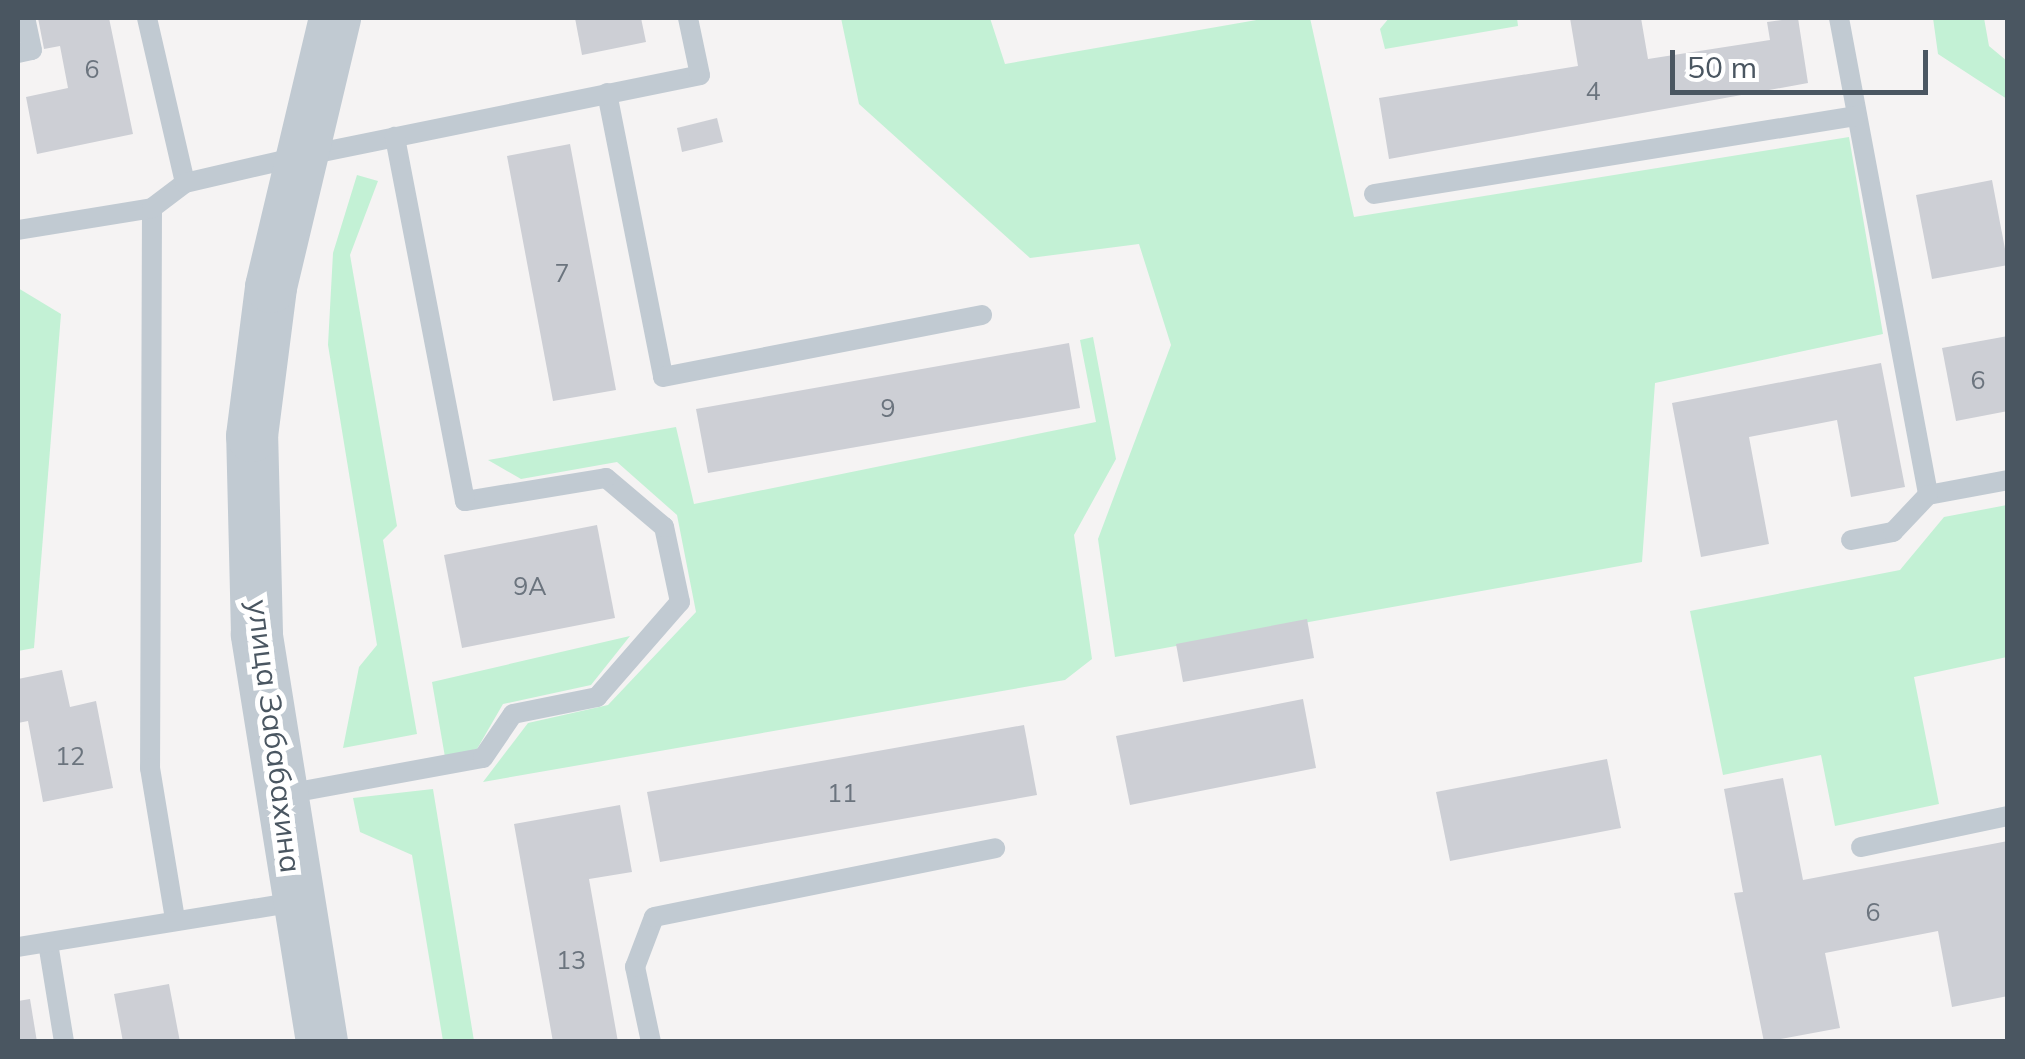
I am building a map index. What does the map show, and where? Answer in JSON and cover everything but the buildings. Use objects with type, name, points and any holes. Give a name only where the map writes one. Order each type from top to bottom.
[{"type":"street","name":"улица Забабахина","points":[[322,1042],[296,902],[258,634],[252,436],[271,287],[298,157],[335,18]]},
{"type":"lane","points":[[18,53],[32,50],[25,18]]},
{"type":"lane","points":[[146,18],[185,183]]},
{"type":"lane","points":[[18,230],[152,208],[185,183],[298,157],[700,74],[688,18]]},
{"type":"lane","points":[[1839,18],[1928,495]]},
{"type":"lane","points":[[607,93],[663,377],[982,315]]},
{"type":"lane","points":[[1374,194],[1858,116]]},
{"type":"lane","points":[[280,795],[483,758],[512,714],[597,697],[680,602],[664,528],[606,478],[464,501],[395,136]]},
{"type":"lane","points":[[152,208],[150,768],[175,920]]},
{"type":"lane","points":[[1851,540],[1893,532],[1928,495],[2008,480]]},
{"type":"lane","points":[[1860,847],[2008,816]]},
{"type":"lane","points":[[650,1042],[635,966],[654,917],[995,848]]},
{"type":"lane","points":[[18,947],[296,902]]},
{"type":"lane","points":[[48,942],[64,1042]]},
{"type":"green space","points":[[841,18],[990,18],[1005,64],[1268,18],[1310,18],[1354,217],[1849,137],[1883,334],[1655,383],[1642,562],[1115,657],[1098,539],[1171,345],[1139,244],[1030,258],[859,104]]},
{"type":"green space","points":[[1389,18],[1517,18],[1518,26],[1385,49],[1380,29]]},
{"type":"green space","points":[[1933,18],[1984,18],[1989,46],[2007,61],[2007,99],[1938,54]]},
{"type":"green space","points":[[357,175],[378,181],[350,255],[397,526],[383,540],[417,734],[343,748],[359,667],[377,645],[328,345],[333,253]]},
{"type":"green space","points":[[18,288],[61,314],[34,648],[18,651]]},
{"type":"green space","points":[[1093,337],[1116,459],[1074,535],[1092,659],[1065,680],[483,782],[528,723],[608,705],[696,612],[677,515],[617,462],[521,479],[488,460],[676,427],[694,504],[1096,422],[1080,340]]},
{"type":"green space","points":[[2007,505],[2007,657],[1914,677],[1939,804],[1835,826],[1821,755],[1723,775],[1690,611],[1900,570],[1944,517]]},
{"type":"green space","points":[[630,636],[591,685],[503,704],[477,749],[445,757],[432,682]]},
{"type":"green space","points":[[433,789],[474,1041],[443,1041],[412,855],[360,832],[353,798]]}]
